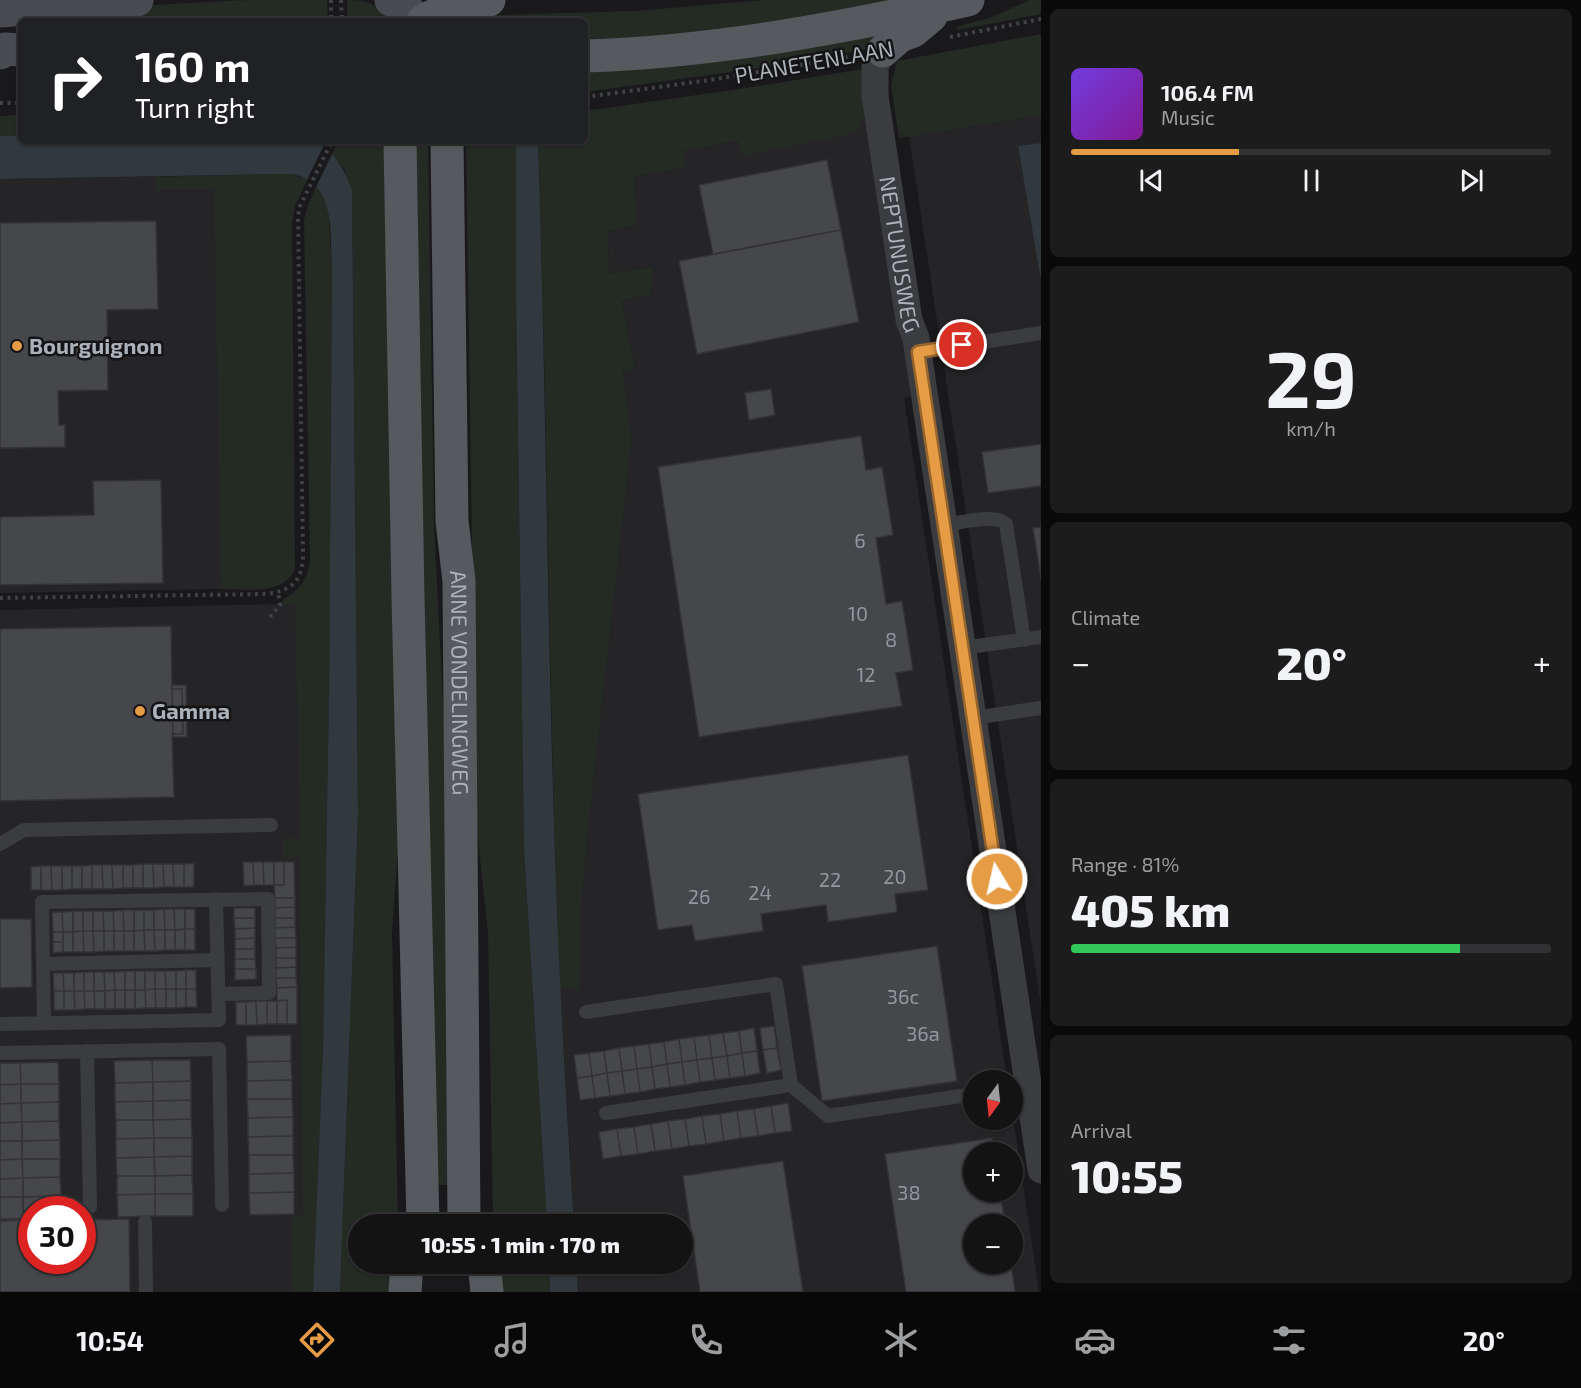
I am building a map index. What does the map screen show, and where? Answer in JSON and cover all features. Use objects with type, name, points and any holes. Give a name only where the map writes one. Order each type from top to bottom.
[{"type":"main road","points":[[20,10],[137,0]]},
{"type":"main road","points":[[391,0],[404,7],[415,18]]},
{"type":"main road","points":[[429,18],[450,7],[489,0]]},
{"type":"main road","points":[[883,51],[900,36],[913,31],[956,3]]},
{"type":"main road","name":"PLANETENLAAN","points":[[588,56],[748,42],[882,19],[956,3]]},
{"type":"main road","points":[[0,53],[5,50],[18,50]]},
{"type":"main road","points":[[0,71],[18,70]]},
{"type":"main road","points":[[400,144],[407,586],[423,1214]]},
{"type":"main road","name":"ANNE VONDELINGWEG","points":[[447,144],[452,521],[459,581],[464,1214]]},
{"type":"main road","points":[[414,1214],[422,1180]]},
{"type":"main road","points":[[463,1190],[470,1214]]},
{"type":"main road","points":[[405,1292],[406,1274]]},
{"type":"main road","points":[[424,1274],[424,1292]]},
{"type":"main road","points":[[465,1274],[466,1292]]},
{"type":"main road","points":[[485,1274],[487,1292]]},
{"type":"street","name":"NEPTUNUSWEG","points":[[883,51],[875,66],[875,96],[909,320],[916,338],[973,718],[1018,1070]]},
{"type":"street","name":"NEPTUNUSWEG","points":[[1023,1099],[1041,1170]]},
{"type":"lane","points":[[918,352],[1041,333]]},
{"type":"lane","points":[[944,525],[993,518],[1006,524],[1024,640]]},
{"type":"lane","points":[[962,648],[1041,637]]},
{"type":"lane","points":[[973,718],[1041,708]]},
{"type":"lane","points":[[0,844],[24,830],[271,825]]},
{"type":"lane","points":[[0,1024],[219,1020],[216,899]]},
{"type":"lane","points":[[44,1023],[42,902],[268,899],[269,993],[218,994]]},
{"type":"lane","points":[[43,964],[218,960]]},
{"type":"lane","points":[[586,1012],[776,984],[791,1085],[828,1116],[963,1096]]},
{"type":"lane","points":[[0,1053],[219,1050],[222,1205]]},
{"type":"lane","points":[[87,1051],[90,1196]]},
{"type":"lane","points":[[606,1113],[791,1085]]},
{"type":"lane","points":[[145,1222],[146,1292]]},
{"type":"path","points":[[331,0],[331,18]]},
{"type":"path","points":[[341,0],[342,18]]},
{"type":"path","points":[[940,39],[1041,19]]},
{"type":"path","name":"PLANETENLAAN","points":[[588,97],[790,68],[883,51]]},
{"type":"path","points":[[0,103],[18,103]]},
{"type":"path","points":[[0,598],[267,594],[291,586],[300,575],[302,566],[297,226],[300,206],[331,144]]},
{"type":"path","points":[[270,617],[280,605],[278,592]]},
{"type":"shaded area","points":[[248,0],[327,0],[328,18],[67,18],[114,7]]},
{"type":"shaded area","points":[[347,0],[363,1],[374,5],[393,18],[347,18]]},
{"type":"shaded area","points":[[765,0],[912,0],[839,16],[588,45],[588,18],[460,18],[635,11]]},
{"type":"shaded area","points":[[1030,0],[1041,0],[1041,14],[957,30],[956,27],[992,17]]},
{"type":"shaded area","points":[[902,27],[868,49],[753,69],[588,92],[588,70]]},
{"type":"shaded area","points":[[1041,34],[1041,116],[899,138],[891,85],[897,61]]},
{"type":"shaded area","points":[[863,69],[869,108],[856,133],[742,156],[738,141],[684,151],[687,167],[635,177],[637,225],[608,232],[609,273],[652,267],[654,274],[651,294],[622,301],[635,368],[623,372],[632,440],[589,821],[582,900],[579,991],[560,988],[538,144],[588,144],[588,111]]},
{"type":"shaded area","points":[[869,108],[913,396],[904,398],[1005,1070],[963,1070],[963,1130],[1015,1130],[1017,1142],[963,1142],[963,1202],[1023,1202],[1023,1184],[1039,1292],[578,1292],[577,1274],[693,1274],[693,1214],[573,1214],[560,988],[578,991],[582,900],[589,821],[632,440],[623,372],[635,367],[622,301],[651,294],[654,274],[651,267],[609,273],[608,232],[637,225],[635,177],[686,167],[684,151],[739,141],[742,156]]},
{"type":"shaded area","points":[[18,115],[18,136],[0,136],[0,116]]},
{"type":"shaded area","points":[[1041,116],[1041,143],[1018,147],[1041,275],[1041,1006],[909,136]]},
{"type":"shaded area","points":[[0,136],[18,136],[18,144],[320,144],[329,150],[338,162],[352,190],[358,814],[340,1292],[313,1292],[323,1047],[329,690],[332,270],[328,211],[316,187],[305,179],[290,174],[0,179]]},
{"type":"shaded area","points":[[1041,143],[1041,275],[1040,275],[1018,146]]},
{"type":"shaded area","points":[[336,144],[388,144],[400,819],[392,933],[398,1214],[348,1214],[348,1274],[399,1274],[398,1292],[340,1292],[358,814],[352,190],[344,169],[332,153]]},
{"type":"shaded area","points":[[413,144],[428,144],[434,523],[448,805],[454,1185],[436,1185]]},
{"type":"shaded area","points":[[466,144],[516,144],[524,850],[546,1214],[493,1214],[488,933],[476,820]]},
{"type":"shaded area","points":[[516,144],[538,144],[555,854],[573,1214],[546,1214],[524,850]]},
{"type":"shaded area","points":[[290,174],[308,179],[295,206],[292,223],[295,569],[290,578],[273,587],[252,590],[221,589],[214,190],[156,190],[155,177]]},
{"type":"shaded area","points":[[257,175],[265,588],[0,593],[0,179]]},
{"type":"shaded area","points":[[316,186],[328,207],[332,270],[329,690],[323,1047],[313,1292],[292,1292],[292,1217],[303,1217],[299,858],[283,858],[282,839],[300,838],[295,605],[282,604],[284,599],[302,583],[310,561],[304,220]]},
{"type":"shaded area","points":[[328,603],[329,690],[323,1047],[313,1292],[0,1292],[0,610]]},
{"type":"shaded area","points":[[495,1274],[549,1274],[550,1292],[496,1292]]},
{"type":"shaded area","points":[[549,1274],[577,1274],[578,1292],[550,1292]]},
{"type":"pier","points":[[326,144],[334,150],[315,189],[306,182]]},
{"type":"building","points":[[827,160],[841,230],[713,254],[699,185]]},
{"type":"building","points":[[156,221],[158,309],[107,310],[108,390],[58,391],[59,425],[65,425],[65,447],[0,448],[0,223]]},
{"type":"building","points":[[841,230],[859,322],[697,354],[679,261]]},
{"type":"building","points":[[771,389],[775,415],[749,420],[745,393]]},
{"type":"building","points":[[861,436],[866,470],[882,467],[893,535],[876,538],[886,604],[902,601],[913,670],[896,673],[902,706],[699,737],[658,467]]},
{"type":"building","points":[[1041,444],[1041,486],[988,493],[982,452]]},
{"type":"building","points":[[161,480],[163,583],[0,585],[0,517],[94,515],[93,481]]},
{"type":"building","points":[[1041,527],[1041,579],[1033,528]]},
{"type":"building","points":[[171,626],[172,689],[182,689],[183,734],[172,734],[174,797],[0,801],[0,629]]},
{"type":"building","points":[[172,685],[186,685],[187,737],[173,737]]},
{"type":"building","points":[[908,755],[928,890],[895,894],[897,912],[828,922],[826,905],[761,914],[763,931],[695,941],[692,925],[658,930],[638,794]]},
{"type":"building","points":[[243,862],[253,862],[254,885],[244,886]]},
{"type":"building","points":[[253,862],[263,862],[264,885],[254,885]]},
{"type":"building","points":[[263,862],[274,862],[274,885],[264,885]]},
{"type":"building","points":[[274,862],[284,862],[284,885],[274,885]]},
{"type":"building","points":[[284,862],[294,862],[295,898],[275,898],[274,885],[284,885]]},
{"type":"building","points":[[194,863],[194,887],[184,887],[184,864]]},
{"type":"building","points":[[143,864],[143,888],[133,888],[133,865]]},
{"type":"building","points":[[143,864],[153,864],[154,888],[143,888]]},
{"type":"building","points":[[153,864],[163,864],[164,887],[154,888]]},
{"type":"building","points":[[163,864],[173,864],[174,887],[164,887]]},
{"type":"building","points":[[173,864],[184,864],[184,887],[174,887]]},
{"type":"building","points":[[92,865],[102,865],[103,889],[92,889]]},
{"type":"building","points":[[92,865],[92,889],[82,889],[82,866]]},
{"type":"building","points":[[102,865],[112,865],[113,889],[103,889]]},
{"type":"building","points":[[112,865],[123,865],[123,888],[113,889]]},
{"type":"building","points":[[123,865],[133,865],[133,888],[123,888]]},
{"type":"building","points":[[41,866],[41,890],[31,890],[31,867]]},
{"type":"building","points":[[41,866],[51,866],[52,890],[41,890]]},
{"type":"building","points":[[51,866],[62,866],[62,890],[52,890]]},
{"type":"building","points":[[62,866],[72,866],[72,889],[62,890]]},
{"type":"building","points":[[72,866],[82,866],[82,889],[72,889]]},
{"type":"building","points":[[275,898],[295,898],[295,907],[275,908]]},
{"type":"building","points":[[295,907],[295,918],[275,918],[275,908]]},
{"type":"building","points":[[234,908],[255,908],[255,918],[234,918]]},
{"type":"building","points":[[164,909],[174,909],[175,930],[165,930]]},
{"type":"building","points":[[164,909],[165,930],[154,930],[154,910]]},
{"type":"building","points":[[174,909],[185,909],[185,929],[175,930]]},
{"type":"building","points":[[185,909],[195,909],[195,929],[185,929]]},
{"type":"building","points":[[123,910],[124,931],[114,931],[113,911]]},
{"type":"building","points":[[123,910],[134,910],[134,931],[124,931]]},
{"type":"building","points":[[134,910],[144,910],[144,930],[134,931]]},
{"type":"building","points":[[144,910],[154,910],[154,930],[144,930]]},
{"type":"building","points":[[73,911],[73,932],[63,932],[62,912]]},
{"type":"building","points":[[73,911],[83,911],[83,931],[73,932]]},
{"type":"building","points":[[83,911],[93,911],[93,931],[83,931]]},
{"type":"building","points":[[93,911],[103,911],[104,931],[93,931]]},
{"type":"building","points":[[103,911],[113,911],[114,931],[104,931]]},
{"type":"building","points":[[52,912],[62,912],[63,932],[53,932]]},
{"type":"building","points":[[234,918],[255,918],[255,928],[235,929]]},
{"type":"building","points":[[275,918],[295,918],[295,927],[275,928]]},
{"type":"building","points":[[0,919],[31,919],[32,987],[0,988]]},
{"type":"building","points":[[295,927],[296,938],[275,938],[275,928]]},
{"type":"building","points":[[255,928],[255,938],[235,939],[235,929]]},
{"type":"building","points":[[185,929],[185,950],[175,950],[175,930]]},
{"type":"building","points":[[185,929],[195,929],[195,950],[185,950]]},
{"type":"building","points":[[144,930],[145,951],[134,951],[134,931]]},
{"type":"building","points":[[144,930],[154,930],[155,951],[145,951]]},
{"type":"building","points":[[154,930],[165,930],[165,950],[155,951]]},
{"type":"building","points":[[165,930],[175,930],[175,950],[165,950]]},
{"type":"building","points":[[83,931],[84,952],[73,952],[73,932]]},
{"type":"building","points":[[83,931],[93,931],[94,952],[84,952]]},
{"type":"building","points":[[93,931],[104,931],[104,951],[94,952]]},
{"type":"building","points":[[104,931],[114,931],[114,951],[104,951]]},
{"type":"building","points":[[114,931],[124,931],[124,951],[114,951]]},
{"type":"building","points":[[124,931],[134,931],[134,951],[124,951]]},
{"type":"building","points":[[53,932],[63,932],[63,942],[53,942]]},
{"type":"building","points":[[63,932],[73,932],[73,952],[63,952]]},
{"type":"building","points":[[255,938],[255,949],[235,949],[235,939]]},
{"type":"building","points":[[275,938],[296,938],[296,947],[276,948]]},
{"type":"building","points":[[53,942],[63,942],[63,952],[53,953]]},
{"type":"building","points":[[937,946],[957,1081],[822,1101],[802,966]]},
{"type":"building","points":[[296,947],[296,958],[276,958],[276,948]]},
{"type":"building","points":[[235,949],[255,949],[255,959],[235,959]]},
{"type":"building","points":[[276,958],[296,958],[296,967],[276,968]]},
{"type":"building","points":[[235,959],[255,959],[256,969],[235,969]]},
{"type":"building","points":[[296,967],[296,978],[276,978],[276,968]]},
{"type":"building","points":[[235,969],[256,969],[256,979],[235,980]]},
{"type":"building","points":[[186,970],[196,970],[196,989],[186,989]]},
{"type":"building","points":[[186,970],[186,989],[176,989],[176,971]]},
{"type":"building","points":[[125,971],[125,990],[115,990],[114,972]]},
{"type":"building","points":[[125,971],[135,971],[135,990],[125,990]]},
{"type":"building","points":[[135,971],[145,971],[145,990],[135,990]]},
{"type":"building","points":[[145,971],[155,971],[155,989],[145,990]]},
{"type":"building","points":[[155,971],[165,971],[166,989],[155,989]]},
{"type":"building","points":[[165,971],[176,971],[176,989],[166,989]]},
{"type":"building","points":[[84,972],[94,972],[94,991],[84,991]]},
{"type":"building","points":[[84,972],[84,991],[74,991],[74,973]]},
{"type":"building","points":[[94,972],[104,972],[105,991],[94,991]]},
{"type":"building","points":[[104,972],[114,972],[115,990],[105,991]]},
{"type":"building","points":[[53,973],[63,973],[64,991],[54,991]]},
{"type":"building","points":[[63,973],[74,973],[74,991],[64,991]]},
{"type":"building","points":[[276,978],[296,978],[297,987],[277,988]]},
{"type":"building","points":[[297,987],[297,1024],[287,1024],[287,1000],[277,1001],[277,988]]},
{"type":"building","points":[[155,989],[166,989],[166,1008],[156,1008]]},
{"type":"building","points":[[155,989],[156,1008],[146,1008],[145,990]]},
{"type":"building","points":[[166,989],[176,989],[176,1008],[166,1008]]},
{"type":"building","points":[[176,989],[186,989],[186,1007],[176,1008]]},
{"type":"building","points":[[186,989],[196,989],[197,1007],[186,1007]]},
{"type":"building","points":[[115,990],[115,1009],[105,1009],[105,991]]},
{"type":"building","points":[[115,990],[125,990],[125,1009],[115,1009]]},
{"type":"building","points":[[125,990],[135,990],[135,1009],[125,1009]]},
{"type":"building","points":[[135,990],[145,990],[146,1008],[135,1009]]},
{"type":"building","points":[[54,991],[64,991],[64,1010],[54,1010]]},
{"type":"building","points":[[64,991],[74,991],[75,1010],[64,1010]]},
{"type":"building","points":[[74,991],[84,991],[85,1009],[75,1010]]},
{"type":"building","points":[[84,991],[94,991],[95,1009],[85,1009]]},
{"type":"building","points":[[94,991],[105,991],[105,1009],[95,1009]]},
{"type":"building","points":[[287,1000],[287,1024],[277,1024],[277,1001]]},
{"type":"building","points":[[256,1001],[267,1001],[267,1024],[257,1025]]},
{"type":"building","points":[[256,1001],[257,1025],[246,1025],[246,1002]]},
{"type":"building","points":[[267,1001],[277,1001],[277,1024],[267,1024]]},
{"type":"building","points":[[236,1002],[246,1002],[246,1025],[236,1025]]},
{"type":"building","points":[[774,1026],[777,1048],[763,1050],[760,1028]]},
{"type":"building","points":[[754,1028],[757,1051],[742,1053],[739,1031]]},
{"type":"building","points":[[739,1031],[742,1053],[727,1056],[723,1033]]},
{"type":"building","points":[[723,1033],[727,1056],[712,1058],[709,1035]]},
{"type":"building","points":[[291,1035],[291,1061],[247,1062],[246,1036]]},
{"type":"building","points":[[709,1035],[712,1058],[697,1060],[694,1037]]},
{"type":"building","points":[[694,1037],[697,1060],[682,1062],[679,1039]]},
{"type":"building","points":[[679,1039],[682,1062],[667,1064],[664,1042]]},
{"type":"building","points":[[664,1042],[667,1064],[652,1067],[649,1044]]},
{"type":"building","points":[[649,1044],[652,1067],[637,1069],[634,1046]]},
{"type":"building","points":[[634,1046],[637,1069],[622,1071],[619,1048]]},
{"type":"building","points":[[619,1048],[622,1071],[607,1073],[604,1051]]},
{"type":"building","points":[[777,1048],[781,1070],[767,1073],[763,1050]]},
{"type":"building","points":[[604,1051],[607,1073],[592,1076],[589,1053]]},
{"type":"building","points":[[757,1051],[760,1073],[745,1076],[742,1053]]},
{"type":"building","points":[[589,1053],[592,1076],[577,1078],[574,1055]]},
{"type":"building","points":[[742,1053],[745,1076],[730,1078],[727,1056]]},
{"type":"building","points":[[727,1056],[730,1078],[715,1080],[712,1058]]},
{"type":"building","points":[[712,1058],[715,1080],[700,1082],[697,1060]]},
{"type":"building","points":[[152,1060],[153,1082],[115,1083],[114,1061]]},
{"type":"building","points":[[152,1060],[190,1060],[191,1081],[153,1082]]},
{"type":"building","points":[[697,1060],[700,1082],[685,1085],[682,1062]]},
{"type":"building","points":[[291,1061],[292,1080],[247,1081],[247,1062]]},
{"type":"building","points":[[58,1062],[59,1084],[21,1084],[20,1063]]},
{"type":"building","points":[[682,1062],[685,1085],[670,1087],[667,1064]]},
{"type":"building","points":[[0,1063],[20,1063],[21,1084],[0,1085]]},
{"type":"building","points":[[667,1064],[670,1087],[655,1089],[652,1067]]},
{"type":"building","points":[[652,1067],[655,1089],[640,1092],[637,1069]]},
{"type":"building","points":[[637,1069],[640,1092],[625,1094],[622,1071]]},
{"type":"building","points":[[622,1071],[625,1094],[610,1096],[607,1073]]},
{"type":"building","points":[[607,1073],[610,1096],[595,1098],[592,1076]]},
{"type":"building","points":[[592,1076],[595,1098],[580,1100],[577,1078]]},
{"type":"building","points":[[292,1080],[292,1099],[247,1099],[247,1081]]},
{"type":"building","points":[[191,1081],[191,1100],[153,1101],[153,1082]]},
{"type":"building","points":[[153,1082],[153,1101],[115,1102],[115,1083]]},
{"type":"building","points":[[21,1084],[59,1084],[59,1102],[21,1103]]},
{"type":"building","points":[[21,1084],[21,1103],[0,1104],[0,1085]]},
{"type":"building","points":[[247,1099],[292,1099],[293,1117],[248,1118]]},
{"type":"building","points":[[191,1100],[191,1119],[153,1120],[153,1101]]},
{"type":"building","points":[[153,1101],[153,1120],[116,1120],[115,1102]]},
{"type":"building","points":[[59,1102],[59,1121],[22,1122],[21,1103]]},
{"type":"building","points":[[21,1103],[22,1122],[0,1123],[0,1104]]},
{"type":"building","points":[[788,1103],[792,1131],[775,1133],[771,1106]]},
{"type":"building","points":[[771,1106],[775,1133],[758,1136],[754,1109]]},
{"type":"building","points":[[754,1109],[758,1136],[741,1138],[737,1111]]},
{"type":"building","points":[[737,1111],[741,1138],[724,1141],[720,1114]]},
{"type":"building","points":[[720,1114],[724,1141],[706,1144],[702,1116]]},
{"type":"building","points":[[702,1116],[706,1144],[689,1146],[685,1119]]},
{"type":"building","points":[[293,1117],[293,1136],[248,1137],[248,1118]]},
{"type":"building","points":[[191,1119],[192,1138],[154,1138],[153,1120]]},
{"type":"building","points":[[685,1119],[689,1146],[672,1149],[668,1121]]},
{"type":"building","points":[[116,1120],[153,1120],[154,1138],[116,1139]]},
{"type":"building","points":[[59,1121],[60,1140],[22,1141],[22,1122]]},
{"type":"building","points":[[668,1121],[672,1149],[655,1151],[651,1124]]},
{"type":"building","points":[[22,1122],[22,1141],[0,1141],[0,1123]]},
{"type":"building","points":[[651,1124],[655,1151],[638,1154],[634,1127]]},
{"type":"building","points":[[634,1127],[638,1154],[621,1156],[617,1129]]},
{"type":"building","points":[[617,1129],[621,1156],[603,1159],[599,1132]]},
{"type":"building","points":[[293,1136],[293,1155],[249,1155],[248,1137]]},
{"type":"building","points":[[154,1138],[192,1138],[192,1156],[154,1157]]},
{"type":"building","points":[[154,1138],[154,1157],[116,1158],[116,1139]]},
{"type":"building","points":[[992,1138],[993,1142],[965,1142]]},
{"type":"building","points":[[60,1140],[60,1159],[22,1159],[22,1141]]},
{"type":"building","points":[[0,1141],[22,1141],[22,1159],[0,1160]]},
{"type":"building","points":[[963,1142],[963,1202],[1002,1202],[1003,1214],[963,1214],[963,1274],[1013,1274],[1015,1292],[906,1292],[885,1154]]},
{"type":"building","points":[[249,1155],[293,1155],[294,1173],[249,1174]]},
{"type":"building","points":[[192,1156],[192,1175],[155,1176],[154,1157]]},
{"type":"building","points":[[154,1157],[155,1176],[117,1176],[116,1158]]},
{"type":"building","points":[[22,1159],[23,1178],[0,1179],[0,1160]]},
{"type":"building","points":[[22,1159],[60,1159],[60,1177],[23,1178]]},
{"type":"building","points":[[783,1161],[803,1292],[700,1292],[693,1244],[693,1214],[689,1214],[683,1176]]},
{"type":"building","points":[[294,1173],[294,1192],[249,1193],[249,1174]]},
{"type":"building","points":[[192,1175],[193,1194],[155,1194],[155,1176]]},
{"type":"building","points":[[117,1176],[155,1176],[155,1194],[117,1195]]},
{"type":"building","points":[[60,1177],[61,1196],[23,1196],[23,1178]]},
{"type":"building","points":[[23,1178],[23,1196],[0,1197],[0,1179]]},
{"type":"building","points":[[294,1192],[294,1214],[250,1215],[249,1193]]},
{"type":"building","points":[[155,1194],[193,1194],[193,1216],[155,1216]]},
{"type":"building","points":[[155,1194],[155,1216],[118,1217],[117,1195]]},
{"type":"building","points":[[0,1197],[18,1197],[18,1219],[0,1219]]},
{"type":"building","points":[[129,1219],[130,1292],[0,1292],[0,1221],[18,1220],[18,1274],[96,1274],[96,1220]]},
{"type":"place","name":"Bourguignon","points":[[17,346]]},
{"type":"place","name":"Gamma","points":[[140,711]]},
{"type":"route","points":[[962,345],[918,352],[997,879]]}]
